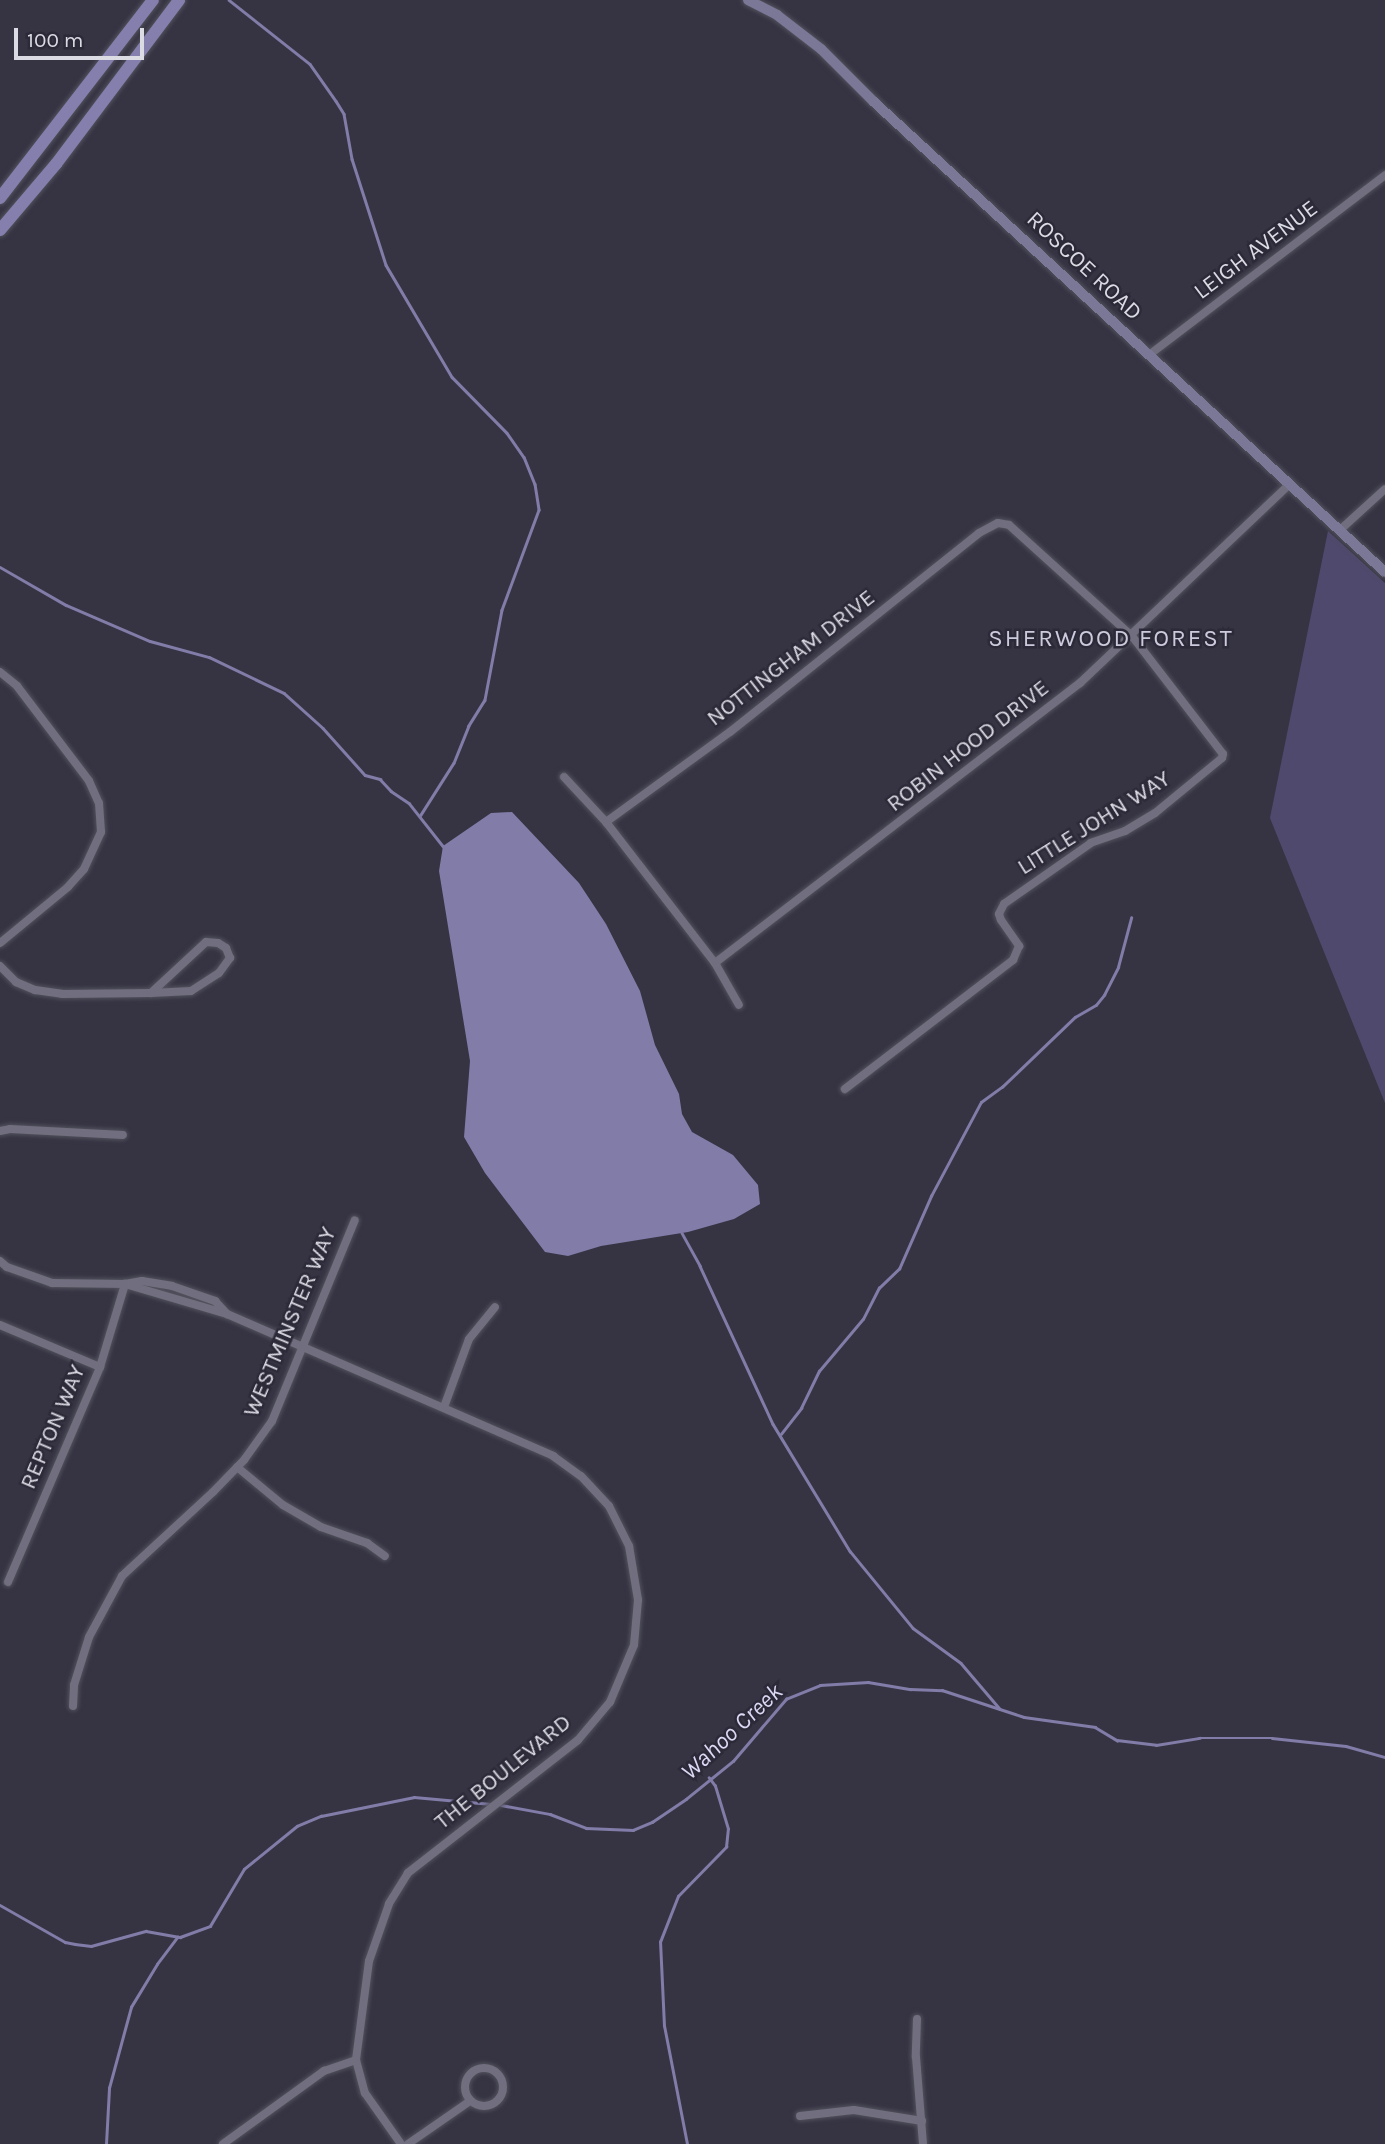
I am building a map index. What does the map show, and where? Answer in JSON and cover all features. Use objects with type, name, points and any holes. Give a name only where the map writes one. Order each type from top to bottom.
[{"type":"main road","points":[[0,198],[153,0]]},
{"type":"main road","points":[[0,230],[56,164],[179,0]]},
{"type":"main road","name":"ROSCOE ROAD","points":[[748,0],[776,15],[821,49],[1385,572]]},
{"type":"street","name":"LEIGH AVENUE","points":[[1149,355],[1385,175]]},
{"type":"street","name":"ROBIN HOOD DRIVE","points":[[715,963],[1080,683],[1290,484]]},
{"type":"street","points":[[1341,529],[1385,489]]},
{"type":"street","name":"NOTTINGHAM DRIVE","points":[[606,822],[730,732],[979,533],[998,523],[1009,526],[1132,636]]},
{"type":"street","name":"LITTLE JOHN WAY","points":[[845,1089],[1013,960],[1019,949],[999,914],[1004,904],[1091,843],[1125,831],[1155,813],[1222,758],[1223,754],[1132,636]]},
{"type":"street","points":[[0,672],[17,686],[89,781],[99,803],[101,832],[83,869],[68,887],[0,943]]},
{"type":"street","points":[[564,777],[606,822],[715,963],[739,1005]]},
{"type":"street","points":[[0,966],[16,982],[35,990],[62,994],[151,993],[200,988],[219,973],[230,958],[226,948],[218,943],[206,942],[151,993]]},
{"type":"street","points":[[0,1131],[10,1129],[123,1135]]},
{"type":"street","name":"WESTMINSTER WAY","points":[[73,1706],[74,1685],[89,1637],[121,1576],[237,1467],[272,1421],[355,1220]]},
{"type":"street","name":"THE BOULEVARD","points":[[0,1261],[7,1267],[52,1283],[125,1284],[139,1291],[227,1314],[554,1456],[581,1476],[609,1506],[629,1546],[638,1600],[634,1645],[610,1702],[578,1740],[408,1874],[388,1904],[369,1961],[356,2060],[365,2093],[401,2144]]},
{"type":"street","name":"REPTON WAY","points":[[8,1581],[100,1367],[125,1284]]},
{"type":"street","points":[[444,1407],[469,1339],[495,1307]]},
{"type":"street","points":[[0,1325],[100,1367]]},
{"type":"street","points":[[237,1467],[283,1505],[321,1527],[368,1543],[385,1556]]},
{"type":"street","points":[[917,2020],[916,2057],[923,2144]]},
{"type":"street","points":[[223,2144],[324,2071],[356,2060]]},
{"type":"street","points":[[486,2068],[501,2077],[503,2088],[495,2104],[480,2106],[470,2101],[464,2087],[472,2072],[486,2068]]},
{"type":"street","points":[[408,2144],[470,2101]]},
{"type":"street","points":[[800,2116],[854,2110],[922,2121]]},
{"type":"shaded area","points":[[1328,531],[1385,583],[1385,1103],[1270,818]]},
{"type":"shaded area","points":[[512,812],[579,883],[606,924],[640,991],[655,1045],[679,1094],[682,1114],[692,1132],[733,1155],[758,1185],[760,1204],[734,1219],[688,1232],[601,1246],[568,1256],[545,1252],[485,1173],[464,1137],[470,1061],[439,871],[443,846],[491,813]]},
{"type":"waterway","points":[[229,0],[310,64],[336,101],[344,114],[352,159],[386,265],[452,377],[507,433],[524,457],[535,484],[539,510],[502,610],[485,700],[469,726],[454,763],[421,815]]},
{"type":"waterway","points":[[0,567],[66,605],[150,641],[209,657],[284,693],[323,728],[365,775],[380,779],[391,791],[409,803],[443,846]]},
{"type":"waterway","points":[[781,1434],[801,1408],[819,1371],[863,1319],[879,1288],[899,1269],[931,1196],[981,1102],[1002,1087],[1075,1017],[1096,1005],[1104,995],[1118,967],[1131,918]]},
{"type":"waterway","points":[[682,1233],[773,1424],[850,1551],[913,1628],[961,1663],[1000,1709]]},
{"type":"waterway","name":"Wahoo Creek","points":[[501,1805],[550,1814],[586,1828],[633,1830],[652,1822],[686,1799],[733,1761],[786,1699],[820,1685],[868,1682],[910,1689],[942,1690],[1024,1717],[1095,1727],[1117,1740],[1156,1745],[1199,1738],[1272,1738],[1346,1746],[1385,1757]]},
{"type":"waterway","points":[[687,2144],[664,2026],[660,1942],[678,1896],[726,1847],[728,1829],[715,1786],[709,1778]]},
{"type":"waterway","name":"Wahoo Creek","points":[[0,1905],[65,1942],[75,1944],[91,1946],[146,1931],[180,1937],[210,1926],[244,1869],[297,1826],[321,1816],[414,1797],[491,1804]]},
{"type":"waterway","points":[[106,2144],[109,2088],[131,2007],[177,1937]]},
{"type":"district","name":"SHERWOOD FOREST","points":[[1111,639]]}]
